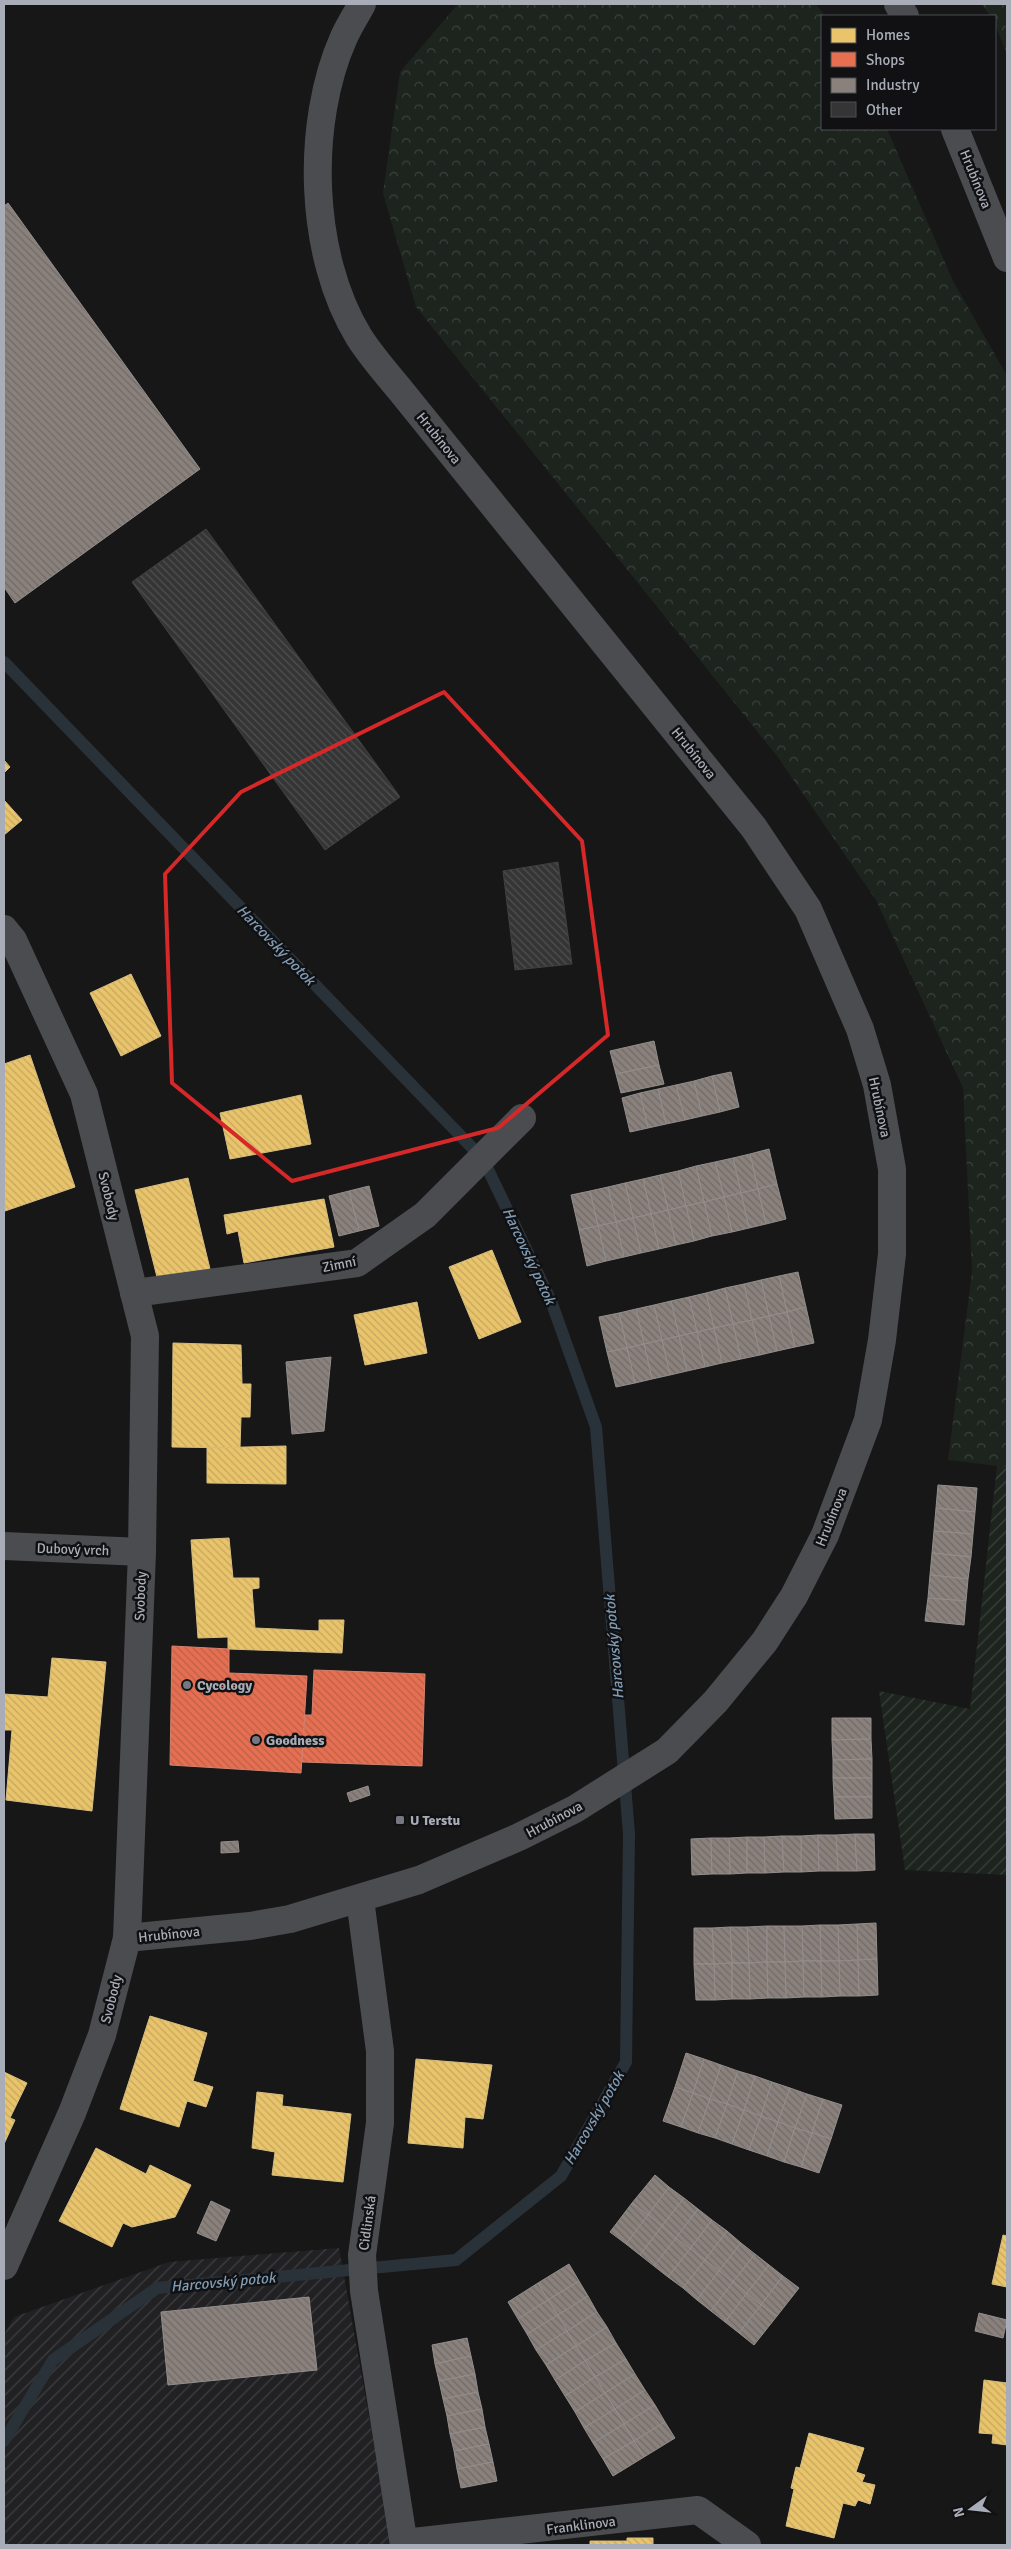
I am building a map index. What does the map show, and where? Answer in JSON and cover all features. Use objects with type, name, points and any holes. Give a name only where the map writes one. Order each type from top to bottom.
[{"type":"street","name":"Hrubínova","points":[[126,1938],[250,1926],[290,1919],[360,1900],[419,1880],[518,1838],[575,1809],[667,1751],[715,1702],[765,1641],[794,1596],[825,1535],[868,1420],[882,1340],[892,1254],[892,1169],[878,1085],[860,1029],[808,908],[754,828],[359,337],[339,294],[323,246],[317,194],[320,141],[328,85],[344,38],[362,4]]},
{"type":"street","points":[[898,4],[904,15]]},
{"type":"street","name":"Hrubínova","points":[[955,130],[1007,258]]},
{"type":"street","name":"Svobody","points":[[4,929],[13,940],[84,1094],[145,1336],[142,1552],[126,1938],[102,2035],[72,2113],[4,2266]]},
{"type":"street","name":"Zimní","points":[[134,1293],[357,1263],[425,1215],[513,1127]]},
{"type":"street","name":"Dubový vrch","points":[[4,1546],[142,1552]]},
{"type":"street","name":"Cidlinská","points":[[360,1900],[380,2051],[380,2123],[362,2255],[364,2291],[404,2544]]},
{"type":"street","name":"Franklinova","points":[[404,2544],[698,2510],[747,2545]]},
{"type":"highlighted area","points":[[444,692],[582,841],[608,1035],[498,1128],[292,1181],[172,1083],[165,874],[241,792]]},
{"type":"shaded area","points":[[339,2248],[392,2545],[4,2545],[4,2335],[14,2317],[169,2262]]},
{"type":"green space","points":[[458,4],[816,4],[824,15],[821,15],[821,130],[887,130],[953,281],[1007,376],[1007,1467],[948,1460],[972,1272],[963,1088],[876,900],[777,756],[416,307],[383,193],[400,72]]},
{"type":"green space","points":[[982,4],[1007,4],[1007,54],[996,27],[996,15],[989,15]]},
{"type":"green space","points":[[997,1466],[1007,1467],[1007,1875],[905,1870],[879,1691],[970,1709]]},
{"type":"building: Homes","points":[[4,760],[10,767],[4,773]]},
{"type":"building: Homes","points":[[4,800],[22,820],[4,835]]},
{"type":"building: Homes","points":[[131,974],[161,1036],[121,1056],[90,993]]},
{"type":"building: Homes","points":[[30,1055],[75,1187],[5,1211],[4,1064]]},
{"type":"building: Homes","points":[[301,1095],[311,1144],[230,1159],[220,1113]]},
{"type":"building: Homes","points":[[188,1178],[210,1269],[158,1281],[135,1190]]},
{"type":"building: Homes","points":[[324,1199],[334,1247],[244,1263],[238,1231],[227,1234],[224,1215]]},
{"type":"building: Homes","points":[[492,1250],[521,1322],[479,1339],[449,1267]]},
{"type":"building: Homes","points":[[417,1302],[427,1353],[365,1365],[354,1315]]},
{"type":"building: Homes","points":[[173,1343],[241,1345],[242,1384],[251,1384],[250,1417],[241,1417],[240,1448],[172,1447]]},
{"type":"building: Homes","points":[[286,1446],[286,1484],[207,1483],[207,1448]]},
{"type":"building: Homes","points":[[229,1538],[233,1578],[259,1578],[259,1588],[252,1589],[255,1628],[319,1631],[319,1620],[344,1620],[342,1653],[228,1649],[228,1637],[198,1638],[191,1540]]},
{"type":"building: Homes","points":[[52,1658],[106,1662],[92,1811],[6,1800],[12,1730],[4,1730],[4,1694],[48,1697]]},
{"type":"building: Homes","points":[[150,2016],[207,2033],[193,2081],[213,2087],[206,2107],[187,2101],[179,2127],[120,2109]]},
{"type":"building: Homes","points":[[416,2059],[492,2065],[483,2119],[465,2117],[463,2148],[408,2143]]},
{"type":"building: Homes","points":[[4,2072],[27,2083],[10,2118],[15,2120],[4,2144]]},
{"type":"building: Homes","points":[[257,2092],[283,2095],[282,2106],[351,2114],[343,2182],[272,2175],[275,2152],[252,2148]]},
{"type":"building: Homes","points":[[96,2148],[146,2174],[150,2165],[191,2185],[175,2217],[132,2227],[123,2223],[112,2247],[59,2221]]},
{"type":"building: Homes","points":[[1003,2235],[1007,2236],[1007,2287],[992,2284]]},
{"type":"building: Homes","points":[[984,2380],[1007,2383],[1007,2445],[992,2443],[993,2434],[979,2433]]},
{"type":"building: Homes","points":[[809,2433],[864,2448],[856,2472],[865,2475],[862,2482],[875,2485],[870,2504],[858,2500],[855,2506],[843,2503],[834,2538],[786,2526],[794,2489],[791,2488],[796,2467],[800,2468]]},
{"type":"building: Homes","points":[[627,2538],[653,2538],[653,2545],[590,2545],[590,2541],[627,2541]]},
{"type":"building: Shops","points":[[172,1646],[229,1649],[229,1673],[307,1676],[301,1773],[170,1765]]},
{"type":"building: Shops","points":[[314,1670],[425,1674],[422,1766],[302,1762],[305,1715],[312,1715]]},
{"type":"building: Industry","points":[[8,203],[200,469],[15,603],[4,587],[4,206]]},
{"type":"building: Industry","points":[[654,1041],[659,1065],[616,1074],[610,1051]]},
{"type":"building: Industry","points":[[659,1065],[664,1084],[621,1093],[616,1074]]},
{"type":"building: Industry","points":[[731,1072],[739,1107],[720,1112],[712,1076]]},
{"type":"building: Industry","points":[[712,1076],[720,1112],[702,1116],[694,1081]]},
{"type":"building: Industry","points":[[694,1081],[702,1116],[685,1120],[676,1085]]},
{"type":"building: Industry","points":[[676,1085],[685,1120],[666,1124],[658,1089]]},
{"type":"building: Industry","points":[[658,1089],[666,1124],[648,1128],[640,1093]]},
{"type":"building: Industry","points":[[640,1093],[648,1128],[630,1132],[622,1098]]},
{"type":"building: Industry","points":[[769,1149],[777,1184],[758,1189],[750,1154]]},
{"type":"building: Industry","points":[[750,1154],[758,1189],[741,1193],[733,1158]]},
{"type":"building: Industry","points":[[733,1158],[741,1193],[724,1197],[715,1162]]},
{"type":"building: Industry","points":[[715,1162],[724,1197],[704,1202],[696,1166]]},
{"type":"building: Industry","points":[[696,1166],[704,1202],[686,1206],[678,1171]]},
{"type":"building: Industry","points":[[678,1171],[686,1206],[668,1210],[660,1175]]},
{"type":"building: Industry","points":[[660,1175],[668,1210],[651,1214],[643,1179]]},
{"type":"building: Industry","points":[[643,1179],[651,1214],[633,1218],[625,1183]]},
{"type":"building: Industry","points":[[625,1183],[633,1218],[616,1222],[608,1187]]},
{"type":"building: Industry","points":[[777,1184],[786,1219],[766,1224],[758,1189]]},
{"type":"building: Industry","points":[[369,1186],[379,1226],[359,1231],[349,1191]]},
{"type":"building: Industry","points":[[608,1187],[616,1222],[598,1226],[590,1191]]},
{"type":"building: Industry","points":[[758,1189],[766,1224],[749,1228],[741,1193]]},
{"type":"building: Industry","points":[[349,1191],[359,1231],[339,1236],[329,1196]]},
{"type":"building: Industry","points":[[590,1191],[598,1226],[579,1230],[571,1195]]},
{"type":"building: Industry","points":[[741,1193],[749,1228],[732,1232],[724,1197]]},
{"type":"building: Industry","points":[[724,1197],[732,1232],[712,1236],[704,1202]]},
{"type":"building: Industry","points":[[704,1202],[712,1236],[694,1241],[686,1206]]},
{"type":"building: Industry","points":[[686,1206],[694,1241],[676,1245],[668,1210]]},
{"type":"building: Industry","points":[[668,1210],[676,1245],[659,1249],[651,1214]]},
{"type":"building: Industry","points":[[651,1214],[659,1249],[641,1253],[633,1218]]},
{"type":"building: Industry","points":[[633,1218],[641,1253],[624,1257],[616,1222]]},
{"type":"building: Industry","points":[[616,1222],[624,1257],[606,1261],[598,1226]]},
{"type":"building: Industry","points":[[598,1226],[606,1261],[587,1266],[579,1230]]},
{"type":"building: Industry","points":[[798,1272],[806,1307],[787,1312],[779,1276]]},
{"type":"building: Industry","points":[[779,1276],[787,1312],[769,1316],[761,1280]]},
{"type":"building: Industry","points":[[761,1280],[769,1316],[752,1320],[744,1284]]},
{"type":"building: Industry","points":[[744,1284],[752,1320],[733,1324],[725,1288]]},
{"type":"building: Industry","points":[[725,1288],[733,1324],[714,1328],[706,1293]]},
{"type":"building: Industry","points":[[706,1293],[714,1328],[697,1332],[689,1297]]},
{"type":"building: Industry","points":[[689,1297],[697,1332],[679,1336],[671,1301]]},
{"type":"building: Industry","points":[[671,1301],[679,1336],[662,1340],[654,1305]]},
{"type":"building: Industry","points":[[654,1305],[662,1340],[644,1344],[636,1309]]},
{"type":"building: Industry","points":[[806,1307],[814,1343],[795,1347],[787,1312]]},
{"type":"building: Industry","points":[[636,1309],[644,1344],[627,1348],[619,1313]]},
{"type":"building: Industry","points":[[787,1312],[795,1347],[777,1351],[769,1316]]},
{"type":"building: Industry","points":[[619,1313],[627,1348],[607,1352],[599,1317]]},
{"type":"building: Industry","points":[[769,1316],[777,1351],[760,1355],[752,1320]]},
{"type":"building: Industry","points":[[752,1320],[760,1355],[741,1359],[733,1324]]},
{"type":"building: Industry","points":[[733,1324],[741,1359],[722,1363],[714,1328]]},
{"type":"building: Industry","points":[[714,1328],[722,1363],[705,1367],[697,1332]]},
{"type":"building: Industry","points":[[697,1332],[705,1367],[687,1371],[679,1336]]},
{"type":"building: Industry","points":[[679,1336],[687,1371],[670,1375],[662,1340]]},
{"type":"building: Industry","points":[[662,1340],[670,1375],[652,1379],[644,1344]]},
{"type":"building: Industry","points":[[644,1344],[652,1379],[635,1383],[627,1348]]},
{"type":"building: Industry","points":[[627,1348],[635,1383],[616,1387],[607,1352]]},
{"type":"building: Industry","points":[[331,1357],[324,1431],[292,1434],[286,1362]]},
{"type":"building: Industry","points":[[938,1485],[977,1488],[975,1512],[936,1508]]},
{"type":"building: Industry","points":[[936,1508],[975,1512],[973,1534],[934,1531]]},
{"type":"building: Industry","points":[[934,1531],[973,1534],[971,1557],[932,1553]]},
{"type":"building: Industry","points":[[932,1553],[971,1557],[968,1579],[930,1575]]},
{"type":"building: Industry","points":[[930,1575],[968,1579],[966,1601],[928,1598]]},
{"type":"building: Industry","points":[[928,1598],[966,1601],[964,1625],[925,1621]]},
{"type":"building: Industry","points":[[832,1718],[871,1718],[871,1739],[832,1740]]},
{"type":"building: Industry","points":[[871,1739],[872,1759],[833,1760],[832,1740]]},
{"type":"building: Industry","points":[[872,1759],[872,1778],[833,1778],[833,1760]]},
{"type":"building: Industry","points":[[833,1778],[872,1778],[872,1797],[834,1797]]},
{"type":"building: Industry","points":[[368,1786],[370,1795],[350,1802],[347,1793]]},
{"type":"building: Industry","points":[[834,1797],[872,1797],[872,1818],[835,1819]]},
{"type":"building: Industry","points":[[855,1834],[857,1871],[838,1871],[836,1835]]},
{"type":"building: Industry","points":[[855,1834],[874,1834],[875,1870],[857,1871]]},
{"type":"building: Industry","points":[[818,1835],[819,1871],[801,1872],[801,1836]]},
{"type":"building: Industry","points":[[818,1835],[836,1835],[838,1871],[819,1871]]},
{"type":"building: Industry","points":[[782,1836],[784,1872],[765,1873],[764,1837]]},
{"type":"building: Industry","points":[[782,1836],[801,1836],[801,1872],[784,1872]]},
{"type":"building: Industry","points":[[747,1837],[747,1873],[730,1874],[729,1838]]},
{"type":"building: Industry","points":[[747,1837],[764,1837],[765,1873],[747,1873]]},
{"type":"building: Industry","points":[[711,1838],[712,1874],[692,1875],[691,1839]]},
{"type":"building: Industry","points":[[711,1838],[729,1838],[730,1874],[712,1874]]},
{"type":"building: Industry","points":[[238,1841],[239,1852],[221,1853],[221,1842]]},
{"type":"building: Industry","points":[[876,1923],[877,1959],[858,1960],[857,1924]]},
{"type":"building: Industry","points":[[857,1924],[858,1960],[839,1961],[838,1925]]},
{"type":"building: Industry","points":[[820,1925],[838,1925],[839,1961],[821,1961]]},
{"type":"building: Industry","points":[[820,1925],[821,1961],[803,1961],[802,1926]]},
{"type":"building: Industry","points":[[767,1926],[767,1962],[749,1963],[747,1927]]},
{"type":"building: Industry","points":[[767,1926],[784,1926],[785,1962],[767,1962]]},
{"type":"building: Industry","points":[[784,1926],[802,1926],[803,1961],[785,1962]]},
{"type":"building: Industry","points":[[730,1927],[747,1927],[749,1963],[732,1963]]},
{"type":"building: Industry","points":[[730,1927],[732,1963],[714,1964],[712,1928]]},
{"type":"building: Industry","points":[[694,1928],[712,1928],[714,1964],[694,1964]]},
{"type":"building: Industry","points":[[877,1959],[878,1995],[859,1996],[858,1960]]},
{"type":"building: Industry","points":[[858,1960],[859,1996],[840,1996],[839,1961]]},
{"type":"building: Industry","points":[[803,1961],[804,1997],[786,1998],[785,1962]]},
{"type":"building: Industry","points":[[803,1961],[821,1961],[822,1997],[804,1997]]},
{"type":"building: Industry","points":[[821,1961],[839,1961],[840,1996],[822,1997]]},
{"type":"building: Industry","points":[[767,1962],[768,1998],[750,1999],[749,1963]]},
{"type":"building: Industry","points":[[767,1962],[785,1962],[786,1998],[768,1998]]},
{"type":"building: Industry","points":[[732,1963],[732,1999],[715,2000],[714,1964]]},
{"type":"building: Industry","points":[[732,1963],[749,1963],[750,1999],[732,1999]]},
{"type":"building: Industry","points":[[694,1964],[714,1964],[715,2000],[696,2000]]},
{"type":"building: Industry","points":[[686,2053],[704,2059],[693,2093],[675,2087]]},
{"type":"building: Industry","points":[[704,2059],[721,2065],[710,2099],[693,2093]]},
{"type":"building: Industry","points":[[721,2065],[738,2071],[727,2104],[710,2099]]},
{"type":"building: Industry","points":[[738,2071],[755,2076],[744,2110],[727,2104]]},
{"type":"building: Industry","points":[[755,2076],[772,2082],[761,2116],[744,2110]]},
{"type":"building: Industry","points":[[772,2082],[790,2088],[778,2122],[761,2116]]},
{"type":"building: Industry","points":[[675,2087],[693,2093],[681,2127],[663,2121]]},
{"type":"building: Industry","points":[[790,2088],[807,2094],[795,2128],[778,2122]]},
{"type":"building: Industry","points":[[693,2093],[710,2099],[698,2133],[681,2127]]},
{"type":"building: Industry","points":[[807,2094],[823,2099],[812,2133],[795,2128]]},
{"type":"building: Industry","points":[[710,2099],[727,2104],[715,2138],[698,2133]]},
{"type":"building: Industry","points":[[823,2099],[842,2105],[831,2139],[812,2133]]},
{"type":"building: Industry","points":[[727,2104],[744,2110],[732,2144],[715,2138]]},
{"type":"building: Industry","points":[[744,2110],[761,2116],[749,2150],[732,2144]]},
{"type":"building: Industry","points":[[761,2116],[778,2122],[767,2156],[749,2150]]},
{"type":"building: Industry","points":[[778,2122],[795,2128],[784,2162],[767,2156]]},
{"type":"building: Industry","points":[[795,2128],[812,2133],[801,2167],[784,2162]]},
{"type":"building: Industry","points":[[812,2133],[831,2139],[819,2173],[801,2167]]},
{"type":"building: Industry","points":[[655,2175],[669,2187],[648,2215],[632,2203]]},
{"type":"building: Industry","points":[[669,2187],[684,2198],[662,2226],[648,2215]]},
{"type":"building: Industry","points":[[684,2198],[698,2209],[676,2238],[662,2226]]},
{"type":"building: Industry","points":[[211,2201],[230,2210],[216,2241],[197,2233]]},
{"type":"building: Industry","points":[[632,2203],[648,2215],[626,2244],[610,2232]]},
{"type":"building: Industry","points":[[698,2209],[712,2220],[690,2249],[676,2238]]},
{"type":"building: Industry","points":[[648,2215],[662,2226],[640,2255],[626,2244]]},
{"type":"building: Industry","points":[[712,2220],[727,2231],[705,2260],[690,2249]]},
{"type":"building: Industry","points":[[662,2226],[676,2238],[654,2266],[640,2255]]},
{"type":"building: Industry","points":[[727,2231],[741,2243],[719,2271],[705,2260]]},
{"type":"building: Industry","points":[[676,2238],[690,2249],[668,2277],[654,2266]]},
{"type":"building: Industry","points":[[741,2243],[755,2254],[733,2282],[719,2271]]},
{"type":"building: Industry","points":[[690,2249],[705,2260],[683,2288],[668,2277]]},
{"type":"building: Industry","points":[[755,2254],[769,2265],[747,2293],[733,2282]]},
{"type":"building: Industry","points":[[705,2260],[719,2271],[697,2300],[683,2288]]},
{"type":"building: Industry","points":[[569,2264],[579,2281],[548,2300],[538,2283]]},
{"type":"building: Industry","points":[[769,2265],[783,2276],[761,2305],[747,2293]]},
{"type":"building: Industry","points":[[719,2271],[733,2282],[711,2311],[697,2300]]},
{"type":"building: Industry","points":[[783,2276],[799,2288],[777,2316],[761,2305]]},
{"type":"building: Industry","points":[[579,2281],[588,2296],[558,2315],[548,2300]]},
{"type":"building: Industry","points":[[733,2282],[747,2293],[725,2322],[711,2311]]},
{"type":"building: Industry","points":[[538,2283],[548,2300],[518,2319],[508,2302]]},
{"type":"building: Industry","points":[[747,2293],[761,2305],[739,2333],[725,2322]]},
{"type":"building: Industry","points":[[588,2296],[597,2312],[567,2331],[558,2315]]},
{"type":"building: Industry","points":[[309,2297],[317,2370],[168,2385],[161,2312]]},
{"type":"building: Industry","points":[[548,2300],[558,2315],[527,2334],[518,2319]]},
{"type":"building: Industry","points":[[761,2305],[777,2316],[754,2345],[739,2333]]},
{"type":"building: Industry","points":[[597,2312],[607,2327],[576,2346],[567,2331]]},
{"type":"building: Industry","points":[[979,2313],[1007,2320],[1003,2338],[975,2331]]},
{"type":"building: Industry","points":[[558,2315],[567,2331],[536,2350],[527,2334]]},
{"type":"building: Industry","points":[[607,2327],[616,2343],[585,2361],[576,2346]]},
{"type":"building: Industry","points":[[567,2331],[576,2346],[546,2365],[536,2350]]},
{"type":"building: Industry","points":[[467,2338],[471,2356],[435,2364],[432,2345]]},
{"type":"building: Industry","points":[[616,2343],[626,2359],[595,2377],[585,2361]]},
{"type":"building: Industry","points":[[576,2346],[585,2361],[555,2380],[546,2365]]},
{"type":"building: Industry","points":[[471,2356],[475,2374],[439,2381],[435,2364]]},
{"type":"building: Industry","points":[[626,2359],[635,2374],[605,2393],[595,2377]]},
{"type":"building: Industry","points":[[585,2361],[595,2377],[565,2396],[555,2380]]},
{"type":"building: Industry","points":[[475,2374],[478,2392],[443,2399],[439,2381]]},
{"type":"building: Industry","points":[[635,2374],[645,2390],[615,2409],[605,2393]]},
{"type":"building: Industry","points":[[595,2377],[605,2393],[575,2412],[565,2396]]},
{"type":"building: Industry","points":[[645,2390],[655,2405],[624,2424],[615,2409]]},
{"type":"building: Industry","points":[[478,2392],[482,2409],[447,2416],[443,2399]]},
{"type":"building: Industry","points":[[605,2393],[615,2409],[584,2428],[575,2412]]},
{"type":"building: Industry","points":[[655,2405],[665,2422],[634,2441],[624,2424]]},
{"type":"building: Industry","points":[[482,2409],[485,2427],[450,2434],[447,2416]]},
{"type":"building: Industry","points":[[615,2409],[624,2424],[593,2443],[584,2428]]},
{"type":"building: Industry","points":[[665,2422],[675,2438],[644,2457],[634,2441]]},
{"type":"building: Industry","points":[[624,2424],[634,2441],[603,2459],[593,2443]]},
{"type":"building: Industry","points":[[485,2427],[489,2444],[454,2451],[450,2434]]},
{"type":"building: Industry","points":[[634,2441],[644,2457],[613,2476],[603,2459]]},
{"type":"building: Industry","points":[[489,2444],[493,2462],[457,2469],[454,2451]]},
{"type":"building: Industry","points":[[493,2462],[497,2481],[461,2488],[457,2469]]},
{"type":"building: Other","points":[[206,529],[400,797],[325,850],[132,582]]},
{"type":"building: Other","points":[[558,862],[572,964],[515,970],[503,871]]},
{"type":"waterway","name":"Harcovský potok","points":[[4,662],[483,1159],[551,1301],[596,1427],[629,1834],[626,2062],[561,2176],[456,2260],[157,2288],[53,2360],[4,2441]]},
{"type":"place","name":"Cycology","points":[[187,1685]]},
{"type":"place","name":"Goodness","points":[[256,1740]]},
{"type":"place","name":"U Terstu","points":[[400,1820]]}]
